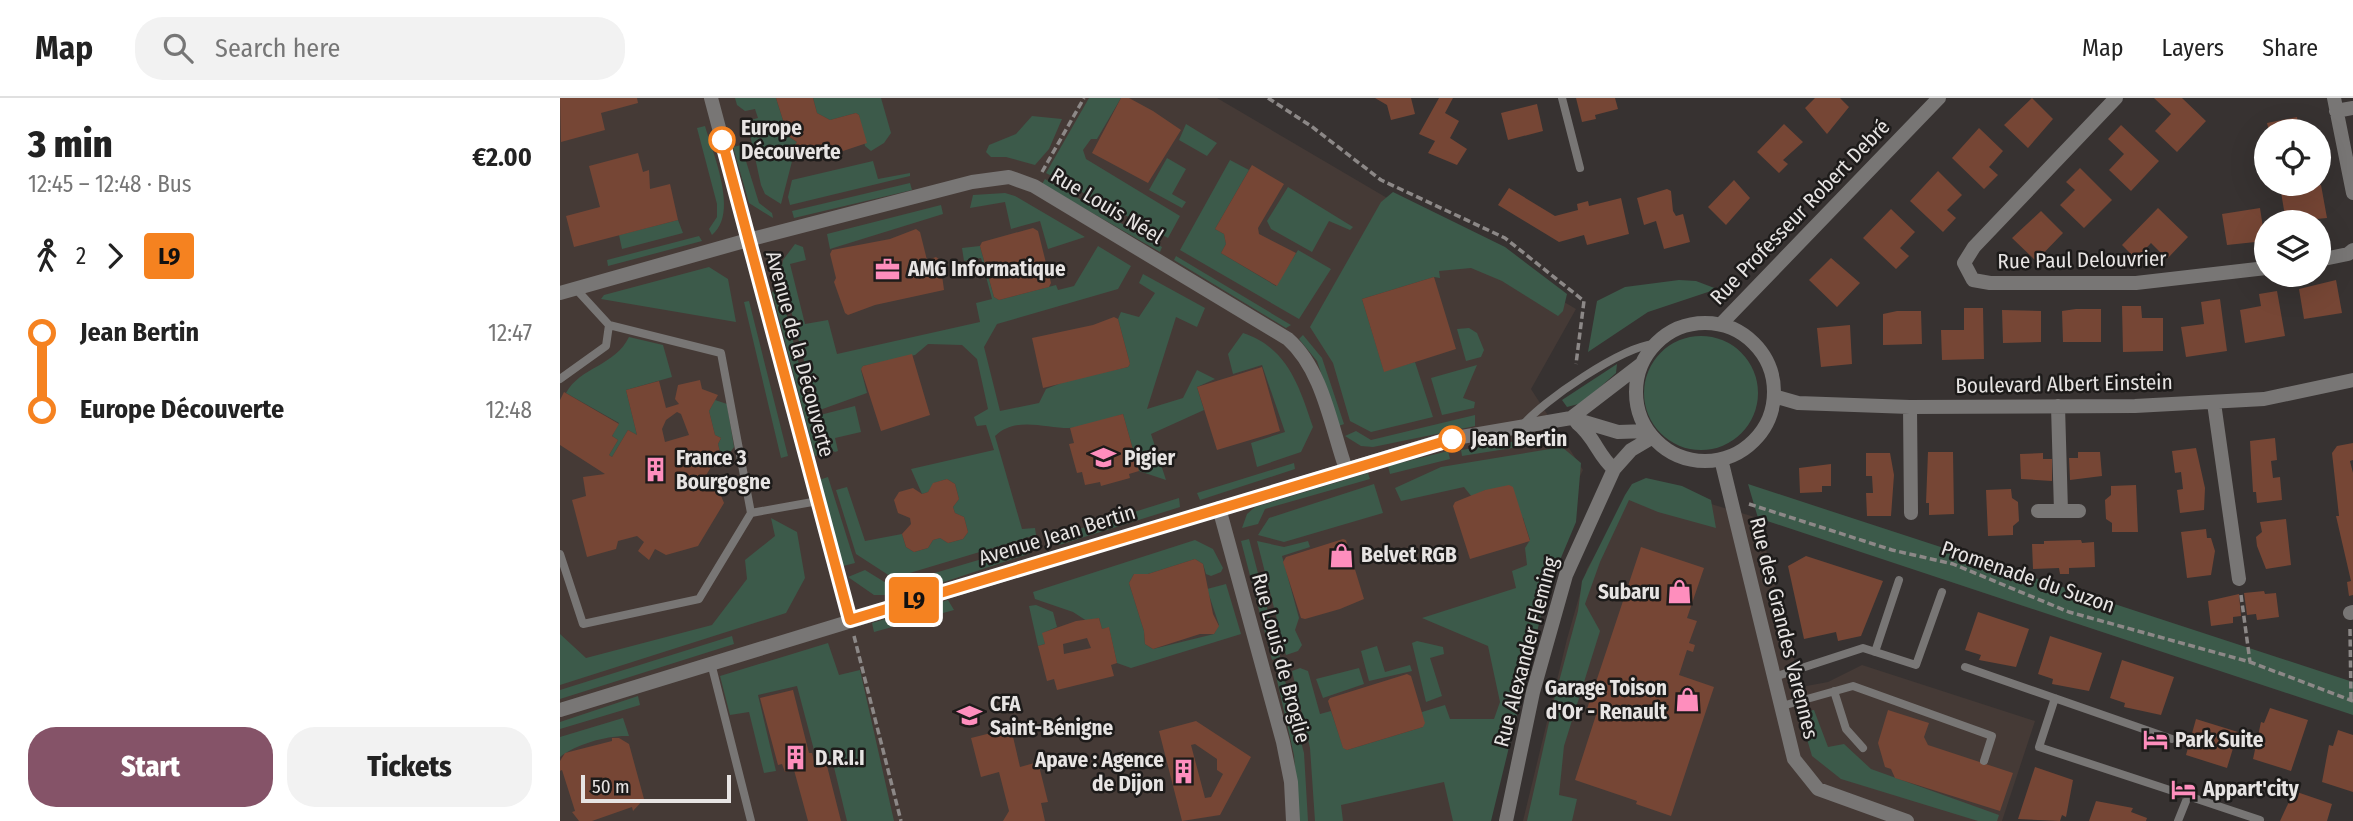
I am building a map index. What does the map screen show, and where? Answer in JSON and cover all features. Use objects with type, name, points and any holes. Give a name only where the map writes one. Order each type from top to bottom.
[{"type":"street","name":"Avenue de la Découverte","points":[[711,98],[850,620]]},
{"type":"street","name":"Rue Professeur Robert Debré","points":[[1721,324],[1939,98]]},
{"type":"street","name":"Rue Paul Delouvrier","points":[[2116,98],[1974,247],[1964,263],[1973,280],[1990,283],[2136,283],[2254,269]]},
{"type":"street","points":[[2353,108],[2335,104],[2353,193]]},
{"type":"street","name":"Rue Louis Néel","points":[[560,293],[748,240],[987,179],[1009,177],[1034,186],[1276,331],[1299,348],[1314,375],[1346,469]]},
{"type":"street","points":[[2331,257],[2353,250]]},
{"type":"street","points":[[1703,322],[1721,324],[1747,337],[1766,359],[1774,396],[1770,416],[1758,436],[1739,453],[1721,459],[1688,459],[1660,445],[1650,434],[1639,414],[1635,393],[1640,365],[1654,344],[1671,331],[1703,322]]},
{"type":"street","name":"Avenue Jean Bertin","points":[[1571,418],[1640,365]]},
{"type":"street","name":"Boulevard Albert Einstein","points":[[1774,396],[1798,403],[1910,407],[2214,403],[2264,399],[2353,380]]},
{"type":"street","points":[[2214,403],[2239,579]]},
{"type":"street","points":[[2058,406],[2061,511]]},
{"type":"street","points":[[1910,407],[1911,513]]},
{"type":"street","points":[[1571,418],[1590,433],[1606,463],[1614,469]]},
{"type":"street","name":"Avenue Jean Bertin","points":[[560,710],[1444,440],[1571,418],[1618,432],[1650,434]]},
{"type":"street","name":"Rue Alexander Fleming","points":[[1506,821],[1533,692],[1566,575],[1614,469],[1650,434]]},
{"type":"street","name":"Rue des Grandes Varennes","points":[[1721,459],[1794,759],[1811,784],[1826,794],[1907,821]]},
{"type":"street","name":"Rue Louis de Broglie","points":[[1219,508],[1283,743],[1291,782],[1293,821]]},
{"type":"street","points":[[2038,511],[2079,511]]},
{"type":"lane","points":[[1562,98],[1580,168]]},
{"type":"lane","points":[[560,554],[583,624],[699,598],[751,513],[721,353],[609,325],[576,289]]},
{"type":"lane","points":[[560,379],[606,346],[609,325]]},
{"type":"lane","points":[[1521,427],[1554,397],[1622,354],[1642,345],[1654,344]]},
{"type":"lane","points":[[751,513],[818,501]]},
{"type":"lane","points":[[560,580],[567,573]]},
{"type":"lane","points":[[1875,652],[1899,580]]},
{"type":"lane","points":[[1774,677],[1863,648],[1916,665],[1942,592]]},
{"type":"lane","points":[[711,663],[751,821]]},
{"type":"lane","points":[[1965,667],[2172,739]]},
{"type":"lane","points":[[1782,706],[1853,686],[1992,736],[1984,761]]},
{"type":"lane","points":[[1834,691],[1846,729],[1863,748]]},
{"type":"lane","points":[[2055,698],[2039,747],[2260,820]]},
{"type":"lane","points":[[2178,821],[2188,796]]},
{"type":"path","points":[[1034,186],[1084,98]]},
{"type":"path","points":[[1268,98],[1311,126],[1381,180],[1505,238],[1584,301]]},
{"type":"path","name":"Promenade du Suzon","points":[[1731,498],[1892,550],[1953,564],[2069,612],[2250,662],[2352,700]]},
{"type":"path","points":[[2239,579],[2250,662]]},
{"type":"path","points":[[2352,613],[2352,700]]},
{"type":"path","points":[[850,620],[901,821]]},
{"type":"shaded area","points":[[560,98],[1217,98],[1576,309],[1531,389],[1583,470],[1536,567],[1470,821],[560,821]]},
{"type":"shaded area","points":[[1637,482],[1758,518],[1801,687],[1828,682],[1862,665],[2035,721],[2002,821],[1523,821],[1567,639],[1587,569]]},
{"type":"green space","points":[[735,98],[776,98],[788,136],[797,142],[781,204],[765,194],[761,185],[747,121],[758,118],[755,109],[745,111],[737,105]]},
{"type":"green space","points":[[813,98],[881,98],[891,133],[884,143],[871,151],[865,146],[859,115],[856,113],[830,120],[817,113]]},
{"type":"green space","points":[[1089,98],[1121,98],[1097,139],[1091,139],[1083,150],[1086,159],[1180,216],[1168,238],[1046,173]]},
{"type":"green space","points":[[1032,116],[1062,119],[1049,149],[1035,165],[1006,157],[991,157],[986,152],[989,145],[1016,134]]},
{"type":"green space","points":[[1186,124],[1217,143],[1207,156],[1179,140]]},
{"type":"green space","points":[[705,126],[718,167],[724,198],[720,225],[712,235],[709,229],[717,217],[717,204],[697,128]]},
{"type":"green space","points":[[741,145],[759,203],[772,213],[773,218],[749,203],[733,147]]},
{"type":"green space","points":[[1167,158],[1186,169],[1172,194],[1186,202],[1182,208],[1149,190]]},
{"type":"green space","points":[[1230,160],[1249,170],[1215,229],[1224,234],[1226,244],[1221,253],[1276,286],[1298,250],[1331,269],[1299,319],[1180,250]]},
{"type":"green space","points":[[873,161],[878,179],[910,173],[910,176],[790,205],[788,197],[792,180]]},
{"type":"green space","points":[[1045,179],[1162,247],[1160,252],[1042,184]]},
{"type":"green space","points":[[910,183],[912,190],[794,218],[792,211]]},
{"type":"green space","points":[[1288,187],[1353,227],[1350,230],[1329,221],[1312,252],[1271,229],[1267,221]]},
{"type":"green space","points":[[1393,192],[1505,247],[1567,294],[1563,311],[1558,316],[1502,281],[1471,268],[1439,271],[1440,278],[1434,277],[1362,299],[1384,371],[1415,362],[1433,417],[1371,432],[1350,421],[1333,363],[1310,327],[1381,202]]},
{"type":"green space","points":[[1005,193],[1015,196],[1085,237],[1048,249],[1040,221],[1011,229],[1005,202],[970,208],[973,195]]},
{"type":"green space","points":[[941,205],[943,214],[830,249],[827,234]]},
{"type":"green space","points":[[678,220],[683,233],[622,249],[619,235]]},
{"type":"green space","points":[[699,236],[702,241],[608,266],[607,260]]},
{"type":"green space","points":[[795,244],[803,247],[806,260],[790,264],[805,324],[828,320],[837,354],[980,322],[976,303],[992,299],[981,258],[964,261],[962,248],[980,246],[994,297],[999,300],[1056,285],[1058,290],[1074,286],[1098,246],[1131,266],[1118,289],[997,324],[984,347],[1000,411],[1039,403],[1046,389],[1069,380],[1128,367],[1130,364],[1118,319],[1121,312],[1139,317],[1155,293],[1139,283],[1143,274],[1205,308],[1197,327],[1176,317],[1147,409],[1183,398],[1197,370],[1215,379],[1197,387],[1204,410],[1151,434],[1166,480],[1139,471],[1123,414],[1076,428],[1030,424],[1003,430],[995,436],[1022,529],[1035,528],[1036,535],[893,578],[856,554],[836,490],[847,487],[865,541],[902,534],[906,547],[914,552],[928,548],[933,540],[940,538],[948,543],[963,539],[968,532],[964,517],[955,513],[953,507],[959,499],[955,484],[947,479],[934,483],[928,492],[922,494],[911,469],[994,450],[986,425],[977,426],[974,417],[988,409],[977,359],[962,345],[928,344],[915,355],[863,366],[861,370],[867,393],[817,411],[781,272],[783,260]]},
{"type":"green space","points":[[1176,256],[1291,325],[1286,328],[1174,260]]},
{"type":"green space","points":[[709,267],[728,279],[736,322],[601,299],[604,295]]},
{"type":"green space","points":[[1679,280],[1696,281],[1717,289],[1648,312],[1588,352],[1597,301],[1625,287]]},
{"type":"green space","points":[[780,288],[821,454],[815,456],[772,292]]},
{"type":"green space","points":[[749,301],[788,456],[781,458],[744,302]]},
{"type":"green space","points":[[1469,328],[1477,333],[1484,350],[1481,357],[1466,361],[1457,329]]},
{"type":"green space","points":[[1243,333],[1271,348],[1290,370],[1313,427],[1301,452],[1257,467],[1251,443],[1285,432],[1262,365],[1233,374],[1228,354]]},
{"type":"green space","points":[[1303,335],[1322,358],[1344,424],[1339,426],[1317,361],[1299,339]]},
{"type":"green space","points":[[1701,336],[1723,340],[1741,353],[1754,371],[1758,393],[1754,415],[1741,433],[1723,446],[1701,450],[1679,446],[1661,433],[1648,415],[1644,393],[1648,371],[1661,353],[1679,340]]},
{"type":"green space","points":[[629,337],[663,345],[672,377],[626,390],[637,435],[628,430],[612,457],[609,455],[618,440],[612,436],[619,423],[566,393],[580,377],[607,361],[623,347]]},
{"type":"green space","points":[[1617,364],[1616,373],[1582,403],[1567,407],[1562,400]]},
{"type":"green space","points":[[1477,365],[1463,398],[1475,402],[1474,408],[1442,415],[1431,378]]},
{"type":"green space","points":[[715,400],[727,404],[734,447],[729,454],[720,452],[718,444],[721,438],[715,435],[709,411]]},
{"type":"green space","points":[[855,406],[861,432],[835,438],[838,451],[829,449],[820,415]]},
{"type":"green space","points":[[1475,415],[1475,426],[1373,447],[1361,446],[1345,436],[1356,431],[1371,440]]},
{"type":"green space","points":[[1560,434],[1561,440],[1462,456],[1461,450]]},
{"type":"green space","points":[[1562,447],[1581,463],[1576,522],[1547,591],[1491,821],[1453,821],[1444,782],[1341,805],[1343,821],[1315,821],[1310,748],[1292,671],[1300,668],[1308,671],[1320,714],[1331,711],[1343,747],[1347,750],[1423,727],[1422,712],[1445,705],[1450,719],[1494,719],[1500,702],[1488,646],[1422,618],[1516,588],[1512,571],[1527,565],[1525,548],[1530,540],[1523,518],[1485,490],[1472,497],[1464,487],[1401,501],[1395,488],[1441,467]]},
{"type":"green space","points":[[1448,451],[1450,459],[1390,474],[1388,466]]},
{"type":"green space","points":[[1294,463],[1295,469],[1200,500],[1197,493]]},
{"type":"green space","points":[[1368,473],[1370,479],[1265,509],[1258,524],[1242,528],[1247,514],[1255,507]]},
{"type":"green space","points":[[828,477],[855,563],[843,566],[819,480]]},
{"type":"green space","points":[[1646,478],[1682,486],[1711,500],[1716,528],[1658,512],[1629,500],[1600,562],[1585,604],[1600,631],[1564,746],[1559,795],[1577,799],[1572,821],[1527,821],[1554,700],[1578,611],[1582,581],[1625,495],[1632,484]]},
{"type":"green space","points":[[1374,484],[1383,513],[1284,542],[1258,535],[1269,518]]},
{"type":"green space","points":[[1748,484],[2353,682],[2353,715],[1758,518]]},
{"type":"green space","points":[[1179,498],[1180,507],[1059,545],[1057,536]]},
{"type":"green space","points":[[771,518],[797,532],[805,578],[786,613],[560,685],[560,634],[586,658],[712,625],[747,579],[745,560],[775,536]]},
{"type":"green space","points":[[1249,539],[1280,657],[1272,660],[1241,541]]},
{"type":"green space","points":[[1195,540],[1213,549],[1223,568],[1221,572],[1211,576],[1206,574],[1203,564],[1195,559],[1148,574],[1134,574],[1129,583],[1144,631],[1145,644],[1153,649],[1214,634],[1219,625],[1207,589],[1226,584],[1241,634],[1131,668],[1117,663],[1109,628],[1102,629],[1099,618],[1087,621],[1073,612],[1035,599],[1033,592]]},
{"type":"green space","points":[[1257,541],[1284,547],[1308,541],[1310,547],[1282,556],[1299,618],[1295,630],[1302,645],[1298,651],[1286,655]]},
{"type":"green space","points":[[1029,545],[1031,553],[905,595],[874,595],[848,577],[865,570],[891,586]]},
{"type":"green space","points":[[948,600],[954,610],[874,632],[872,623]]},
{"type":"green space","points":[[1036,605],[1053,612],[1057,627],[1043,633],[1045,644],[1038,646],[1029,606]]},
{"type":"green space","points":[[732,636],[734,644],[560,699],[560,690]]},
{"type":"green space","points":[[1417,641],[1443,647],[1444,654],[1430,658],[1442,696],[1426,702],[1412,643]]},
{"type":"green space","points":[[828,643],[839,675],[860,670],[894,821],[847,821],[832,759],[820,761],[818,751],[814,750],[797,686],[758,695],[776,771],[764,773],[749,712],[730,715],[720,676]]},
{"type":"green space","points":[[1377,646],[1385,672],[1410,665],[1412,671],[1369,681],[1361,651]]},
{"type":"green space","points":[[1359,668],[1364,684],[1323,698],[1316,679]]},
{"type":"green space","points":[[1283,673],[1304,753],[1308,821],[1299,821],[1294,755],[1276,676]]},
{"type":"green space","points":[[638,696],[640,705],[560,729],[560,722]]},
{"type":"green space","points":[[1814,710],[1828,747],[1844,744],[1871,769],[1999,815],[1997,821],[1978,821],[1841,779],[1812,756],[1799,712]]},
{"type":"green space","points":[[623,718],[629,736],[593,741],[560,757],[560,737]]},
{"type":"building","points":[[560,98],[637,98],[638,103],[601,113],[605,130],[561,142]]},
{"type":"building","points":[[776,98],[813,98],[817,113],[830,120],[856,113],[859,115],[867,143],[834,154],[822,155],[813,151],[810,154],[795,145],[797,142],[788,136]]},
{"type":"building","points":[[1121,98],[1129,98],[1181,130],[1148,183],[1092,153]]},
{"type":"building","points":[[1375,98],[1411,98],[1415,114],[1391,120],[1387,105]]},
{"type":"building","points":[[1439,98],[1453,98],[1445,113],[1459,121],[1450,138],[1467,149],[1457,165],[1428,153],[1435,141],[1419,134]]},
{"type":"building","points":[[1576,98],[1615,98],[1618,109],[1595,115],[1596,119],[1582,122]]},
{"type":"building","points":[[1815,98],[1840,98],[1849,107],[1827,134],[1805,108]]},
{"type":"building","points":[[2032,98],[2053,119],[2028,148],[2004,125]]},
{"type":"building","points":[[2154,98],[2182,98],[2206,121],[2177,152],[2155,131],[2171,114]]},
{"type":"building","points":[[1537,104],[1543,131],[1508,140],[1501,113]]},
{"type":"building","points":[[1784,124],[1803,142],[1783,160],[1788,164],[1779,173],[1757,152]]},
{"type":"building","points":[[2121,125],[2159,161],[2131,191],[2109,170],[2124,154],[2108,139]]},
{"type":"building","points":[[1979,128],[2003,151],[1989,167],[1998,175],[1984,189],[1952,158]]},
{"type":"building","points":[[638,153],[643,172],[649,170],[650,189],[670,184],[678,220],[574,247],[566,216],[600,207],[589,166]]},
{"type":"building","points":[[1252,165],[1284,184],[1258,228],[1259,234],[1296,253],[1277,286],[1221,253],[1226,244],[1224,234],[1215,229]]},
{"type":"building","points":[[2080,168],[2112,200],[2084,228],[2060,205],[2075,190],[2066,182]]},
{"type":"building","points":[[1938,171],[1962,195],[1947,210],[1956,218],[1943,232],[1910,201]]},
{"type":"building","points":[[1734,180],[1750,198],[1726,225],[1708,207]]},
{"type":"building","points":[[1509,188],[1555,216],[1578,210],[1577,204],[1588,201],[1589,206],[1621,198],[1629,234],[1587,245],[1584,235],[1559,242],[1498,205]]},
{"type":"building","points":[[1667,189],[1671,191],[1676,216],[1683,214],[1690,242],[1664,249],[1656,221],[1644,225],[1637,198]]},
{"type":"building","points":[[2282,196],[2323,196],[2326,210],[2284,210]]},
{"type":"building","points":[[2158,208],[2188,237],[2167,259],[2151,243],[2136,259],[2122,245]]},
{"type":"building","points":[[2260,208],[2254,210],[2254,242],[2227,245],[2222,214]]},
{"type":"building","points":[[1891,209],[1915,232],[1900,248],[1909,256],[1896,269],[1863,238]]},
{"type":"building","points":[[2041,211],[2063,233],[2036,261],[2012,238]]},
{"type":"building","points":[[1033,228],[1038,231],[1051,283],[1049,287],[999,300],[994,297],[980,246],[982,242]]},
{"type":"building","name":"AMG Informatique","points":[[916,229],[920,232],[927,260],[936,257],[940,260],[944,290],[875,305],[848,315],[845,313],[834,282],[836,278],[830,254],[832,250],[890,239]]},
{"type":"building","points":[[1831,258],[1860,283],[1837,307],[1809,280]]},
{"type":"building","points":[[1434,277],[1456,349],[1384,372],[1362,299]]},
{"type":"building","points":[[2336,280],[2342,313],[2304,319],[2299,289],[2331,287],[2331,281]]},
{"type":"building","points":[[2277,291],[2285,336],[2245,343],[2240,310],[2261,306],[2259,294]]},
{"type":"building","points":[[2220,299],[2227,351],[2186,357],[2181,327],[2204,324],[2201,302]]},
{"type":"building","points":[[2122,306],[2141,306],[2142,318],[2163,318],[2163,351],[2123,352]]},
{"type":"building","points":[[1964,308],[1983,308],[1984,359],[1942,360],[1941,330],[1964,330]]},
{"type":"building","points":[[2101,309],[2101,342],[2063,342],[2062,311]]},
{"type":"building","points":[[2002,310],[2041,311],[2041,342],[2003,343]]},
{"type":"building","points":[[1921,311],[1922,344],[1883,345],[1883,314]]},
{"type":"building","points":[[1114,317],[1118,319],[1130,364],[1128,367],[1043,388],[1032,338],[1093,325]]},
{"type":"building","points":[[1850,325],[1852,364],[1821,367],[1817,328]]},
{"type":"building","points":[[912,354],[930,415],[881,431],[861,369],[863,366]]},
{"type":"building","points":[[1262,367],[1280,431],[1217,450],[1197,387]]},
{"type":"building","name":"France 3 Bourgogne","points":[[700,380],[702,389],[718,395],[709,411],[715,435],[721,438],[718,444],[720,452],[699,487],[717,486],[724,503],[698,546],[666,555],[655,549],[649,560],[638,551],[644,542],[637,536],[618,541],[616,549],[587,557],[572,500],[586,496],[583,477],[605,474],[560,445],[560,400],[564,392],[619,424],[612,436],[618,440],[609,455],[612,457],[628,430],[637,435],[626,390],[659,381],[666,408],[679,404],[675,399],[678,385]],"holes":[[[677,412],[681,414],[689,435],[665,442],[662,429],[666,420]]]},
{"type":"building","name":"Pigier","points":[[1123,414],[1139,471],[1129,474],[1130,478],[1101,486],[1100,482],[1085,485],[1082,472],[1077,473],[1069,444],[1074,443],[1070,428]]},
{"type":"building","points":[[2275,438],[2277,460],[2271,461],[2273,478],[2280,477],[2282,500],[2257,503],[2256,492],[2253,492],[2250,441]]},
{"type":"building","points":[[2353,443],[2353,460],[2350,461],[2353,473],[2353,595],[2349,596],[2347,582],[2351,581],[2336,516],[2339,516],[2332,453],[2337,446]]},
{"type":"building","points":[[2196,448],[2205,488],[2204,510],[2180,513],[2177,490],[2183,489],[2181,472],[2175,473],[2172,451]]},
{"type":"building","points":[[1928,452],[1953,452],[1954,514],[1929,515],[1929,503],[1926,503]]},
{"type":"building","points":[[2078,452],[2100,452],[2102,476],[2070,480],[2069,458],[2078,458]]},
{"type":"building","points":[[1866,453],[1890,453],[1894,475],[1891,516],[1867,516],[1866,493],[1873,493],[1872,476],[1866,476]]},
{"type":"building","points":[[2043,453],[2043,459],[2052,459],[2052,481],[2021,479],[2020,454]]},
{"type":"building","points":[[1831,464],[1831,486],[1822,486],[1822,492],[1800,493],[1799,468]]},
{"type":"building","points":[[947,479],[955,484],[959,499],[953,507],[955,513],[964,517],[968,532],[963,539],[948,543],[940,538],[933,540],[928,548],[914,552],[906,547],[902,534],[911,524],[910,518],[898,513],[894,500],[899,492],[913,488],[922,494],[928,492],[933,483]]},
{"type":"building","points":[[1509,485],[1513,487],[1530,541],[1470,559],[1453,506],[1455,502],[1485,490]]},
{"type":"building","points":[[2136,485],[2138,532],[2112,532],[2112,523],[2106,519],[2105,500],[2111,495],[2111,486]]},
{"type":"building","points":[[2011,489],[2012,498],[2018,502],[2019,521],[2013,526],[2013,535],[1988,536],[1986,490]]},
{"type":"building","points":[[2286,519],[2291,565],[2266,569],[2257,546],[2256,537],[2262,532],[2260,522]]},
{"type":"building","points":[[2206,529],[2207,538],[2211,538],[2215,551],[2211,575],[2187,578],[2181,532]]},
{"type":"building","points":[[1346,540],[1364,599],[1340,609],[1301,618],[1283,562],[1286,557]]},
{"type":"building","points":[[2081,540],[2082,543],[2094,542],[2095,567],[2069,568],[2069,574],[2060,574],[2059,568],[2033,569],[2032,544]]},
{"type":"building","points":[[1641,547],[1704,568],[1687,618],[1697,621],[1689,643],[1695,645],[1693,652],[1687,650],[1679,675],[1714,687],[1671,816],[1636,804],[1637,801],[1575,780],[1597,712],[1587,709]]},
{"type":"building","points":[[1806,556],[1883,581],[1861,636],[1838,641],[1836,632],[1804,639],[1788,566]]},
{"type":"building","points":[[1195,559],[1203,564],[1213,614],[1219,626],[1214,634],[1200,634],[1153,649],[1145,644],[1144,631],[1129,583],[1134,574],[1148,574]]},
{"type":"building","points":[[2264,591],[2265,594],[2276,593],[2279,617],[2257,620],[2256,614],[2247,615],[2244,593]]},
{"type":"building","points":[[2239,594],[2241,616],[2233,617],[2233,623],[2211,626],[2208,601]]},
{"type":"building","points":[[1978,612],[2029,629],[2016,667],[1979,660],[1981,655],[1965,650]]},
{"type":"building","points":[[1099,618],[1102,629],[1109,627],[1117,663],[1111,665],[1114,676],[1057,690],[1054,679],[1047,681],[1038,646],[1045,644],[1042,633],[1076,621]],"holes":[[[1087,638],[1091,648],[1064,654],[1063,644]]]},
{"type":"building","points":[[2050,636],[2102,653],[2089,691],[2052,684],[2053,679],[2038,674]]},
{"type":"building","points":[[2122,660],[2174,677],[2161,715],[2124,707],[2125,703],[2110,698]]},
{"type":"building","points":[[1407,674],[1411,676],[1425,723],[1423,727],[1347,750],[1343,748],[1328,701],[1330,698]]},
{"type":"building","name":"D.R.I.I","points":[[793,690],[809,753],[812,753],[815,765],[826,762],[841,821],[808,821],[794,770],[785,772],[782,764],[778,765],[760,698]]},
{"type":"building","points":[[2270,708],[2308,720],[2291,771],[2253,759],[2261,722],[2264,723]]},
{"type":"building","points":[[1888,710],[1929,723],[1924,737],[1928,745],[2013,773],[2000,811],[1895,778],[1891,769],[1885,767],[1878,743]]},
{"type":"building","points":[[2196,719],[2238,732],[2227,768],[2186,755]]},
{"type":"building","name":"Apave : Agence de Dijon","points":[[1196,721],[1251,757],[1220,815],[1182,821],[1159,731]],"holes":[[[1195,744],[1217,759],[1217,770],[1223,774],[1211,797],[1205,798],[1191,745]]]},
{"type":"building","points":[[1011,728],[1020,767],[1038,762],[1048,802],[1041,803],[1045,821],[1003,821],[1009,811],[999,772],[981,777],[971,738]]},
{"type":"building","points":[[2338,730],[2353,735],[2353,792],[2322,782],[2329,745],[2333,746]]},
{"type":"building","points":[[612,738],[619,738],[629,744],[644,799],[633,811],[632,807],[592,821],[579,821],[572,812],[575,811],[562,770],[560,771],[560,761],[565,753],[612,741]]},
{"type":"building","points":[[2035,767],[2073,780],[2066,817],[2062,815],[2060,821],[2018,819]]},
{"type":"building","points":[[2294,791],[2332,804],[2327,821],[2280,821]]},
{"type":"building","points":[[2096,801],[2133,808],[2131,812],[2147,818],[2146,821],[2089,821]]},
{"type":"bus line","name":"L9","points":[[722,140],[850,620],[1452,439]]},
{"type":"place","name":"Europe Découverte","points":[[722,140]]},
{"type":"place","name":"AMG Informatique","points":[[888,269]]},
{"type":"place","name":"Jean Bertin","points":[[1452,439]]},
{"type":"place","name":"Pigier","points":[[1104,458]]},
{"type":"place","name":"France 3 Bourgogne","points":[[656,470]]},
{"type":"place","name":"Belvet RGB","points":[[1341,555]]},
{"type":"place","name":"Subaru","points":[[1680,592]]},
{"type":"place","name":"Garage Toison d'Or - Renault","points":[[1687,700]]},
{"type":"place","name":"CFA Saint-Bénigne","points":[[970,716]]},
{"type":"place","name":"Park Suite","points":[[2155,740]]},
{"type":"place","name":"D.R.I.I","points":[[795,758]]},
{"type":"place","name":"Apave : Agence de Dijon","points":[[1184,772]]},
{"type":"place","name":"Appart'city","points":[[2183,789]]}]
